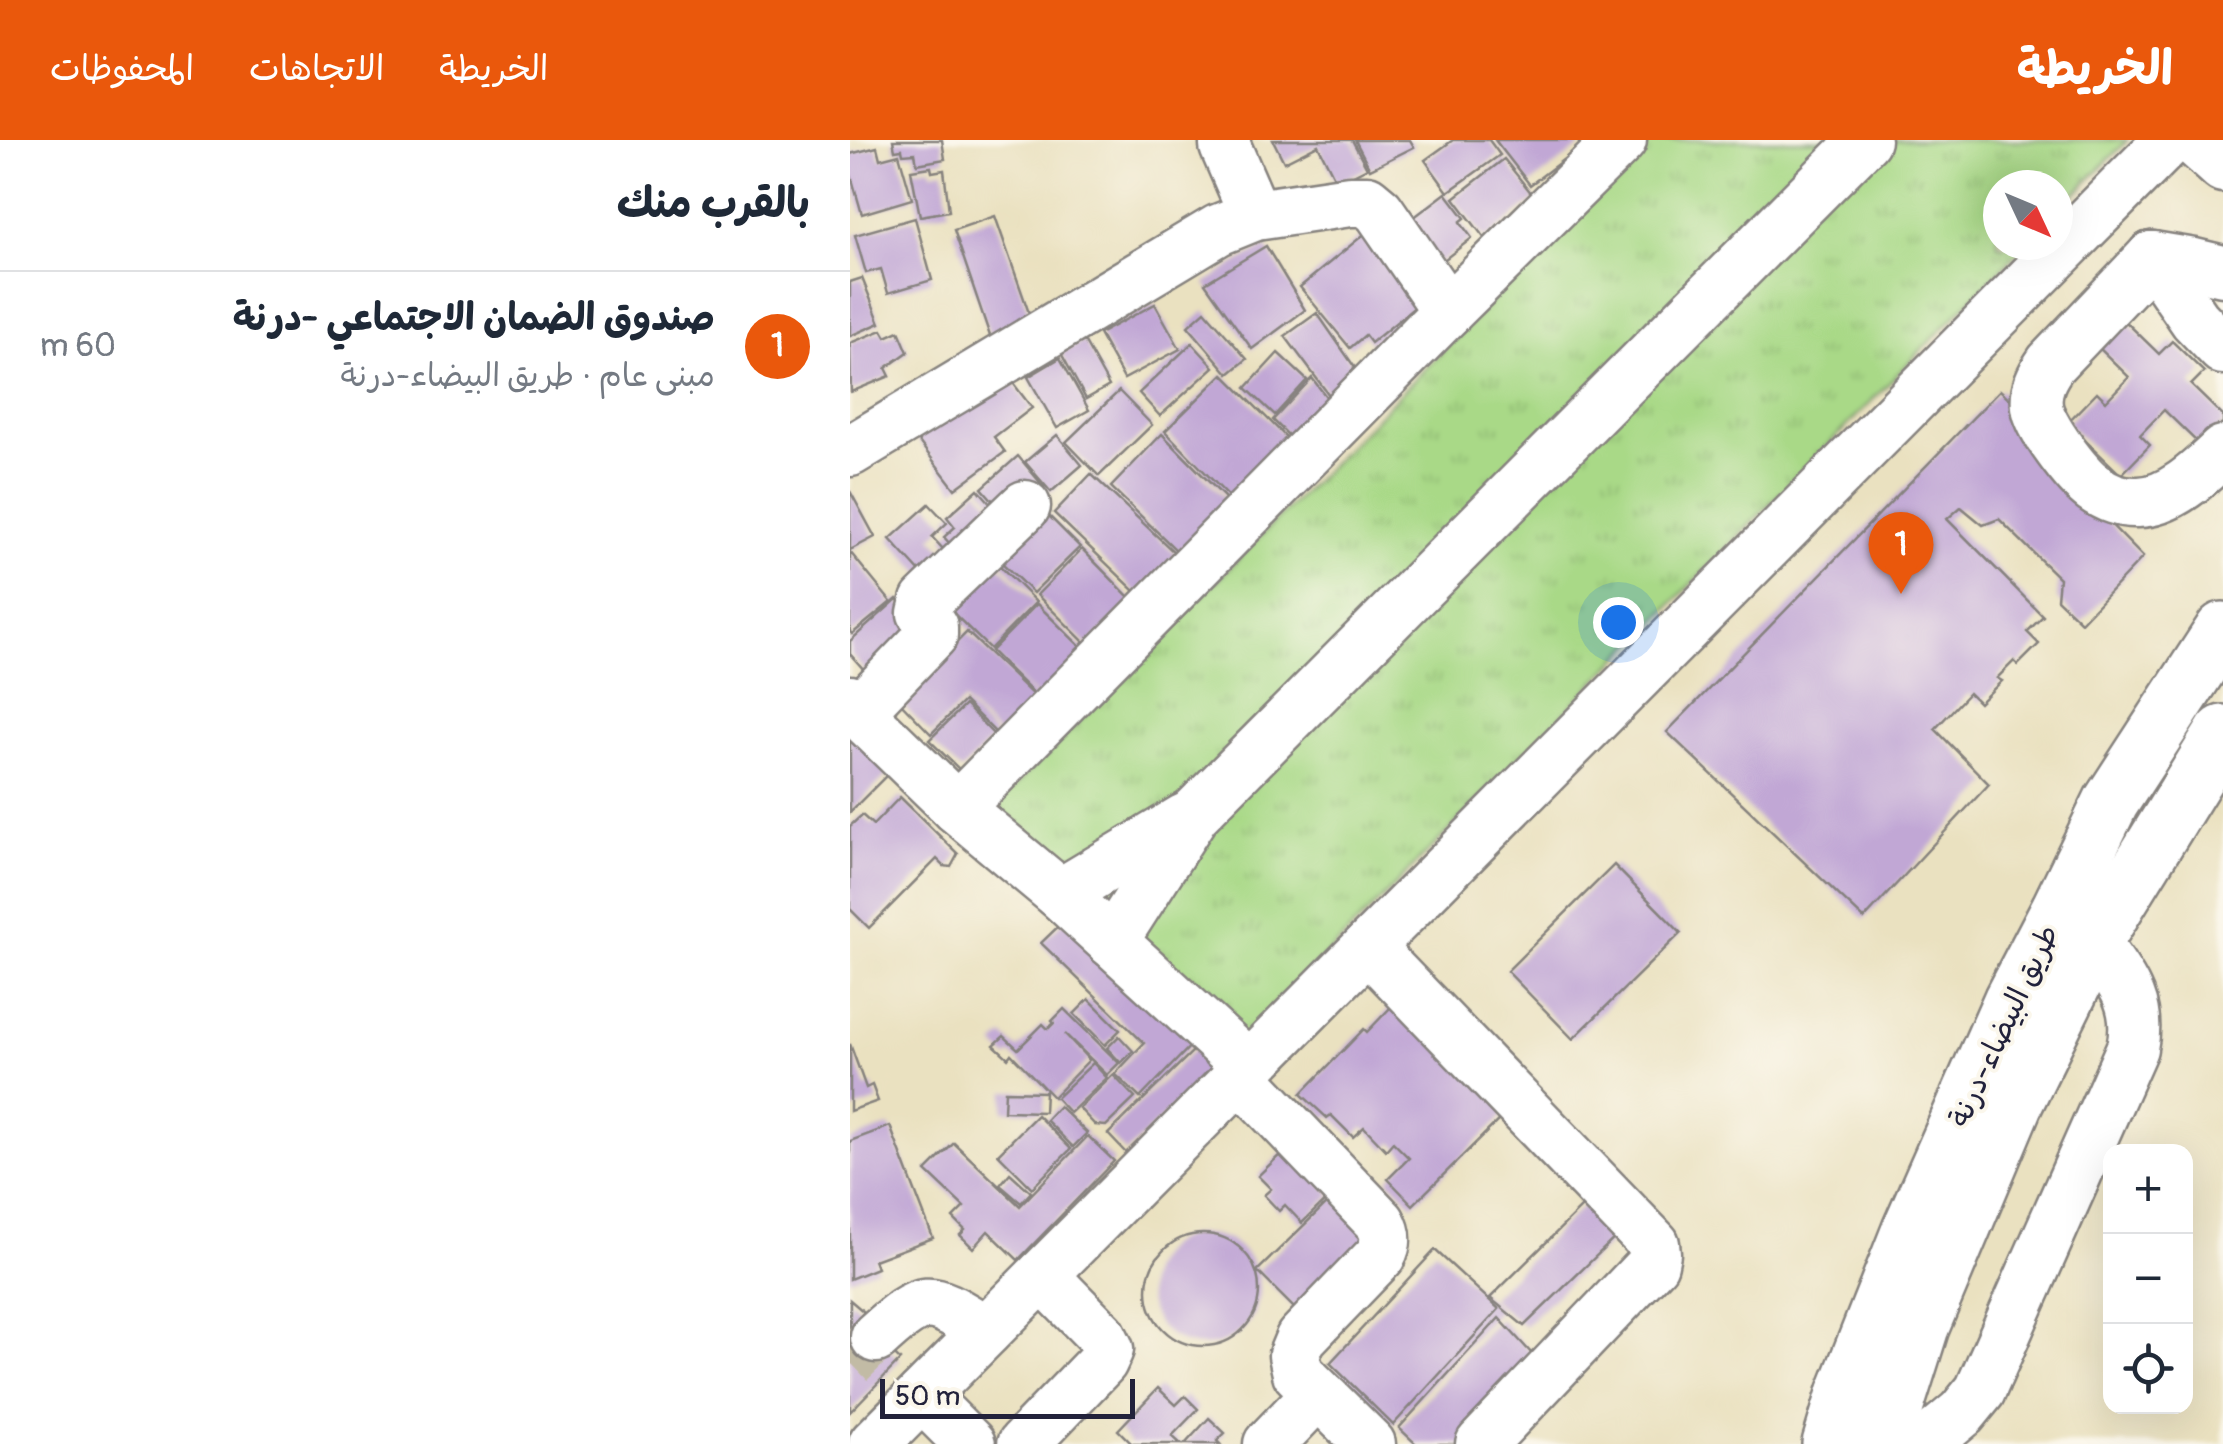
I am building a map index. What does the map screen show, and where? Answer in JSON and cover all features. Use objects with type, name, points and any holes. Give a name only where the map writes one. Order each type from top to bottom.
[{"type":"highway","name":"طريق البيضاء-درنة","points":[[1830,1444],[1910,1230],[2011,1002],[2111,802],[2223,630]]},
{"type":"highway","name":"طريق البيضاء-درنة","points":[[1884,1444],[1922,1327],[2007,1122],[2094,942],[2223,733]]},
{"type":"street","points":[[1225,140],[1255,215]]},
{"type":"street","points":[[957,808],[1621,140]]},
{"type":"street","points":[[1112,942],[1194,814],[1865,140]]},
{"type":"street","points":[[874,1444],[2170,140]]},
{"type":"street","points":[[2193,140],[2223,167]]},
{"type":"street","points":[[850,451],[1218,230],[1255,215],[1366,201],[1379,211],[1448,311]]},
{"type":"street","points":[[2152,257],[2223,272]]},
{"type":"street","points":[[2152,257],[2195,320],[2223,348]]},
{"type":"street","points":[[2152,257],[2051,362],[2042,376],[2036,408],[2042,423],[2080,474],[2105,496],[2120,501],[2153,500],[2171,492],[2223,451]]},
{"type":"street","points":[[1026,506],[926,601],[924,613],[932,635],[854,707],[957,808],[1112,942],[1245,1072],[1380,1222],[1386,1238],[1380,1256],[1297,1346],[1294,1363],[1298,1374],[1370,1444]]},
{"type":"street","points":[[1060,894],[1194,814]]},
{"type":"street","points":[[1925,1444],[1962,1413],[1980,1391],[2132,1048],[2136,1032],[2132,1002],[2094,942]]},
{"type":"street","points":[[1368,946],[1654,1244],[1653,1263],[1481,1444]]},
{"type":"street","points":[[1022,1444],[1102,1362],[1108,1349],[1101,1335],[1042,1275]]},
{"type":"street","points":[[876,1336],[902,1313],[917,1304],[932,1302],[986,1331]]},
{"type":"street","points":[[1268,1444],[1317,1394]]},
{"type":"street","points":[[922,1396],[970,1444]]},
{"type":"green space","points":[[1650,140],[2128,140],[2073,196],[2073,170],[1983,170],[1983,260],[2010,260],[1239,1044],[996,805]]},
{"type":"building","points":[[893,140],[942,140],[945,159],[917,164],[915,153],[895,150]]},
{"type":"building","points":[[1273,140],[1352,140],[1367,168],[1337,183],[1318,145],[1284,162]]},
{"type":"building","points":[[1355,140],[1410,140],[1414,147],[1370,169]]},
{"type":"building","points":[[1453,140],[1489,140],[1500,155],[1448,192],[1425,160]]},
{"type":"building","points":[[1495,140],[1577,140],[1581,146],[1530,185]]},
{"type":"building","points":[[877,147],[880,159],[899,154],[912,199],[862,214],[850,172],[850,154]]},
{"type":"building","points":[[1504,159],[1536,199],[1485,239],[1454,198]]},
{"type":"building","points":[[931,167],[932,172],[944,170],[949,211],[920,216],[911,170]]},
{"type":"building","points":[[1446,193],[1465,218],[1460,222],[1472,238],[1440,263],[1409,221]]},
{"type":"building","points":[[995,216],[1036,333],[994,348],[954,230]]},
{"type":"building","points":[[915,218],[932,280],[888,293],[881,269],[866,273],[855,235]]},
{"type":"building","points":[[1374,226],[1422,301],[1371,343],[1365,335],[1350,348],[1300,287]]},
{"type":"building","points":[[1266,246],[1305,310],[1252,349],[1205,283]]},
{"type":"building","points":[[862,278],[880,323],[850,336],[850,282]]},
{"type":"building","points":[[1155,304],[1180,349],[1124,379],[1099,334]]},
{"type":"building","points":[[1205,311],[1247,359],[1229,374],[1188,326]]},
{"type":"building","points":[[1317,313],[1358,372],[1332,399],[1285,336]]},
{"type":"building","points":[[2121,317],[2159,354],[2172,341],[2204,372],[2191,385],[2223,416],[2223,424],[2201,446],[2164,410],[2140,435],[2150,445],[2121,475],[2067,423],[2097,392],[2106,401],[2129,377],[2095,344]]},
{"type":"building","points":[[882,330],[886,337],[899,331],[908,352],[886,368],[890,376],[851,392],[850,343]]},
{"type":"building","points":[[1084,341],[1109,386],[1086,399],[1061,353]]},
{"type":"building","points":[[1192,343],[1214,367],[1160,416],[1139,393]]},
{"type":"building","points":[[1278,353],[1307,380],[1275,415],[1246,388]]},
{"type":"building","points":[[1060,358],[1089,410],[1057,428],[1028,377]]},
{"type":"building","points":[[1004,371],[1032,408],[994,437],[1005,452],[955,489],[916,438]]},
{"type":"building","points":[[1223,374],[1289,440],[1230,498],[1165,431]]},
{"type":"building","points":[[1312,378],[1330,402],[1293,440],[1273,420]]},
{"type":"building","points":[[2000,390],[2038,425],[2026,438],[2143,557],[2081,622],[2057,599],[2059,578],[1999,519],[1983,525],[1961,507],[1947,519],[2043,616],[2027,632],[2039,644],[2018,665],[2014,661],[1997,678],[2002,681],[1979,703],[1969,693],[1935,729],[1989,784],[1864,919],[1667,732]]},
{"type":"building","points":[[1119,391],[1152,425],[1099,476],[1066,442]]},
{"type":"building","points":[[1162,434],[1228,501],[1178,552],[1111,487]]},
{"type":"building","points":[[1057,435],[1082,465],[1051,492],[1025,462]]},
{"type":"building","points":[[1018,456],[1044,487],[1008,518],[982,488]]},
{"type":"building","points":[[1091,474],[1176,554],[1138,594],[1054,513]]},
{"type":"building","points":[[978,489],[1006,521],[963,559],[944,537],[955,527],[947,517]]},
{"type":"building","points":[[850,491],[875,537],[850,550]]},
{"type":"building","points":[[929,504],[947,523],[932,537],[956,563],[932,585],[890,539]]},
{"type":"building","points":[[1046,513],[1080,547],[1033,593],[999,560]]},
{"type":"building","points":[[1082,549],[1133,601],[1088,646],[1037,595]]},
{"type":"building","points":[[850,552],[891,602],[852,634],[850,632]]},
{"type":"building","points":[[996,562],[1036,602],[990,649],[949,609]]},
{"type":"building","points":[[897,599],[927,632],[873,680],[850,654],[850,641]]},
{"type":"building","points":[[1037,604],[1088,654],[1041,701],[991,651]]},
{"type":"building","points":[[967,632],[1035,697],[1006,743],[964,701],[931,734],[899,701]]},
{"type":"building","points":[[965,705],[995,736],[961,771],[929,740]]},
{"type":"building","points":[[850,726],[893,769],[850,812]]},
{"type":"building","points":[[900,797],[958,854],[951,867],[937,859],[869,928],[850,909],[850,826],[862,815],[873,825]]},
{"type":"building","points":[[1614,865],[1681,933],[1573,1039],[1507,971]]},
{"type":"building","points":[[1071,914],[1198,1038],[1140,1098],[1115,1074],[1144,1043],[1041,943]]},
{"type":"building","points":[[1089,999],[1120,1030],[1105,1045],[1074,1014]]},
{"type":"building","points":[[1393,1005],[1513,1106],[1413,1205],[1388,1179],[1409,1158],[1393,1142],[1386,1150],[1364,1127],[1353,1137],[1301,1094]]},
{"type":"building","points":[[1064,1009],[1119,1063],[1107,1075],[1065,1034],[1089,1060],[1053,1097],[1011,1054],[1008,1058],[994,1045],[1004,1036],[1018,1049],[1043,1024],[1048,1029]]},
{"type":"building","points":[[1119,1036],[1133,1051],[1121,1063],[1107,1048]]},
{"type":"building","points":[[850,1044],[866,1088],[872,1085],[878,1101],[850,1111]]},
{"type":"building","points":[[1197,1047],[1215,1065],[1126,1153],[1108,1134]]},
{"type":"building","points":[[1093,1063],[1107,1078],[1070,1113],[1056,1098]]},
{"type":"building","points":[[1113,1075],[1135,1098],[1106,1126],[1095,1125],[1079,1108]]},
{"type":"building","points":[[1005,1091],[1045,1092],[1044,1112],[1004,1111]]},
{"type":"building","points":[[1059,1106],[1087,1133],[1073,1147],[1046,1120]]},
{"type":"building","points":[[1037,1115],[1071,1149],[1032,1188],[998,1154]]},
{"type":"building","points":[[890,1126],[933,1238],[874,1260],[877,1268],[850,1279],[850,1141]]},
{"type":"building","points":[[1088,1136],[1114,1161],[1018,1260],[988,1231],[973,1248],[960,1235],[965,1230],[953,1218],[964,1207],[926,1171],[954,1143],[1020,1206]]},
{"type":"building","points":[[1287,1148],[1332,1194],[1302,1223],[1285,1205],[1279,1211],[1264,1195],[1271,1189],[1258,1176]]},
{"type":"building","points":[[1010,1173],[1031,1192],[1021,1203],[1000,1185]]},
{"type":"building","points":[[1335,1195],[1382,1243],[1304,1318],[1257,1271]]},
{"type":"building","points":[[1591,1198],[1621,1232],[1524,1326],[1490,1298]]},
{"type":"building","points":[[1203,1234],[1224,1238],[1243,1250],[1255,1269],[1259,1290],[1255,1311],[1243,1330],[1224,1342],[1203,1346],[1182,1342],[1163,1330],[1151,1311],[1147,1290],[1151,1269],[1163,1250],[1182,1238]]},
{"type":"building","points":[[1435,1250],[1499,1309],[1393,1425],[1330,1363]]},
{"type":"building","points":[[850,1300],[864,1312],[858,1319],[900,1360],[850,1412]]},
{"type":"building","points":[[1499,1318],[1544,1367],[1472,1444],[1416,1444],[1399,1428]]},
{"type":"building","points":[[1158,1388],[1176,1405],[1185,1396],[1198,1409],[1172,1436],[1181,1444],[1132,1444],[1118,1430]]},
{"type":"building","points":[[1209,1418],[1225,1433],[1217,1441],[1220,1444],[1185,1444]]},
{"type":"tunnel","points":[[850,1362],[876,1337]]},
{"type":"place","name":"صندوق الضمان الاجتماعي -درنة","points":[[1901,594]]}]
